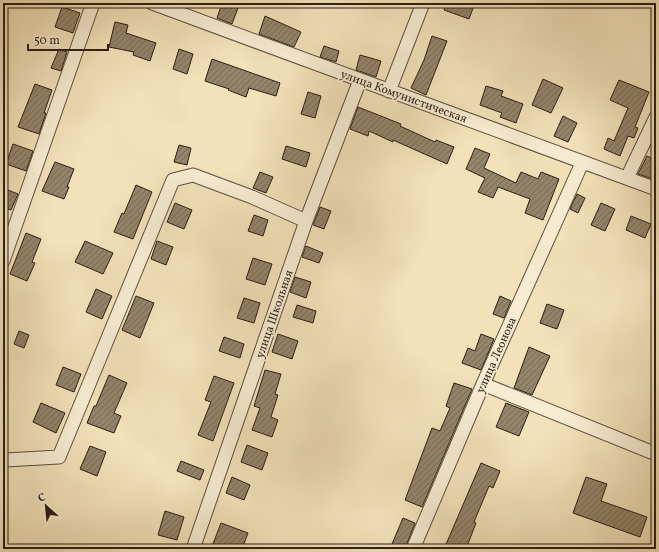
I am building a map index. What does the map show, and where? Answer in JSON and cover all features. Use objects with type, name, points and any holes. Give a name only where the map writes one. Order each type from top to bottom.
[{"type":"street","points":[[3,261],[93,3]]},
{"type":"street","name":"улица Комунистическая","points":[[152,3],[582,163],[656,189]]},
{"type":"street","points":[[389,90],[423,3]]},
{"type":"street","name":"улица Школьная","points":[[193,549],[306,221],[360,80]]},
{"type":"street","points":[[627,178],[656,117]]},
{"type":"street","name":"улица Леонова","points":[[414,549],[483,384],[582,163]]},
{"type":"street","points":[[4,461],[60,457],[173,180],[193,175],[252,197],[306,221]]},
{"type":"street","points":[[483,384],[656,454]]},
{"type":"building","points":[[222,3],[238,8],[232,24],[217,18]]},
{"type":"building","points":[[446,3],[475,3],[469,19],[444,10]]},
{"type":"building","points":[[62,7],[80,13],[73,33],[55,27]]},
{"type":"building","points":[[265,16],[301,32],[294,47],[259,34]]},
{"type":"building","points":[[115,22],[128,25],[126,33],[156,43],[150,61],[133,55],[134,52],[109,47]]},
{"type":"building","points":[[432,36],[447,41],[426,95],[411,88],[424,60]]},
{"type":"building","points":[[324,46],[339,51],[336,62],[320,57]]},
{"type":"building","points":[[59,49],[67,52],[61,71],[51,68]]},
{"type":"building","points":[[179,49],[193,54],[187,74],[173,69]]},
{"type":"building","points":[[360,55],[381,61],[376,77],[356,70]]},
{"type":"building","points":[[212,59],[280,83],[276,96],[249,88],[246,97],[228,90],[229,89],[205,81]]},
{"type":"building","points":[[543,79],[563,88],[551,113],[532,105]]},
{"type":"building","points":[[619,80],[649,92],[635,127],[638,128],[634,138],[628,136],[620,156],[604,149],[608,138],[614,141],[628,108],[610,100]]},
{"type":"building","points":[[35,84],[52,90],[39,134],[18,127]]},
{"type":"building","points":[[486,86],[503,91],[501,96],[523,104],[516,123],[500,117],[502,113],[480,105]]},
{"type":"building","points":[[308,92],[321,96],[315,118],[301,114]]},
{"type":"building","points":[[358,107],[401,124],[400,126],[435,142],[436,140],[454,147],[447,164],[369,131],[368,136],[350,129]]},
{"type":"building","points":[[563,116],[577,123],[568,142],[554,136]]},
{"type":"building","points":[[13,144],[33,151],[26,171],[6,164]]},
{"type":"building","points":[[179,145],[191,148],[187,165],[174,162]]},
{"type":"building","points":[[286,146],[310,153],[306,167],[282,159]]},
{"type":"building","points":[[475,148],[490,154],[484,168],[516,183],[521,172],[538,179],[541,172],[559,179],[543,220],[525,213],[530,199],[498,187],[493,198],[478,192],[485,178],[466,169]]},
{"type":"building","points":[[647,156],[656,160],[656,180],[638,174]]},
{"type":"building","points":[[55,162],[74,169],[64,199],[42,191]]},
{"type":"building","points":[[260,172],[273,177],[266,193],[253,188]]},
{"type":"building","points":[[136,185],[152,192],[133,239],[114,232],[122,213],[124,214]]},
{"type":"building","points":[[3,188],[18,194],[11,210],[3,207]]},
{"type":"building","points":[[577,194],[585,198],[578,213],[570,209]]},
{"type":"building","points":[[175,203],[192,210],[184,229],[167,222]]},
{"type":"building","points":[[601,203],[615,209],[605,231],[591,225]]},
{"type":"building","points":[[320,207],[331,211],[324,229],[313,225]]},
{"type":"building","points":[[254,215],[268,220],[263,236],[248,231]]},
{"type":"building","points":[[631,216],[651,224],[645,238],[626,230]]},
{"type":"building","points":[[26,233],[41,239],[32,262],[35,263],[27,281],[10,274]]},
{"type":"building","points":[[85,241],[113,253],[103,274],[75,262]]},
{"type":"building","points":[[157,241],[173,247],[166,265],[151,259]]},
{"type":"building","points":[[306,246],[323,253],[319,263],[302,257]]},
{"type":"building","points":[[253,258],[272,264],[265,285],[246,279]]},
{"type":"building","points":[[295,277],[311,282],[306,298],[290,292]]},
{"type":"building","points":[[96,289],[112,296],[102,319],[86,312]]},
{"type":"building","points":[[136,296],[154,303],[140,338],[122,330]]},
{"type":"building","points":[[500,296],[511,301],[504,318],[493,314]]},
{"type":"building","points":[[244,298],[260,303],[254,323],[237,318]]},
{"type":"building","points":[[547,304],[564,310],[557,329],[540,323]]},
{"type":"building","points":[[297,305],[316,311],[313,323],[293,317]]},
{"type":"building","points":[[19,331],[29,335],[24,348],[14,344]]},
{"type":"building","points":[[278,334],[298,341],[292,359],[272,352]]},
{"type":"building","points":[[481,334],[494,339],[481,370],[462,363],[468,348],[475,351]]},
{"type":"building","points":[[224,337],[244,344],[240,358],[219,351]]},
{"type":"building","points":[[529,347],[550,356],[532,395],[514,388]]},
{"type":"building","points":[[63,367],[81,374],[74,392],[56,385]]},
{"type":"building","points":[[265,370],[281,374],[275,394],[278,395],[271,417],[278,420],[272,437],[252,430],[260,408],[254,406]]},
{"type":"building","points":[[109,375],[127,383],[114,413],[121,416],[114,433],[87,423]]},
{"type":"building","points":[[214,376],[234,383],[213,441],[198,435],[211,402],[205,400]]},
{"type":"building","points":[[454,383],[472,389],[422,507],[405,500],[432,428],[440,431],[450,408],[446,406]]},
{"type":"building","points":[[41,403],[65,413],[56,433],[33,422]]},
{"type":"building","points":[[506,403],[529,412],[519,436],[496,427]]},
{"type":"building","points":[[247,445],[268,453],[262,470],[241,462]]},
{"type":"building","points":[[90,446],[106,452],[97,476],[80,469]]},
{"type":"building","points":[[181,461],[204,470],[200,480],[177,471]]},
{"type":"building","points":[[481,463],[500,471],[493,488],[489,486],[474,522],[476,523],[466,549],[444,549]]},
{"type":"building","points":[[232,477],[250,485],[244,500],[226,493]]},
{"type":"building","points":[[586,477],[607,484],[601,501],[647,517],[640,537],[573,513]]},
{"type":"building","points":[[165,511],[184,517],[177,540],[158,535]]},
{"type":"building","points":[[403,518],[415,523],[405,549],[392,544]]},
{"type":"building","points":[[221,523],[248,533],[242,549],[211,549]]}]
